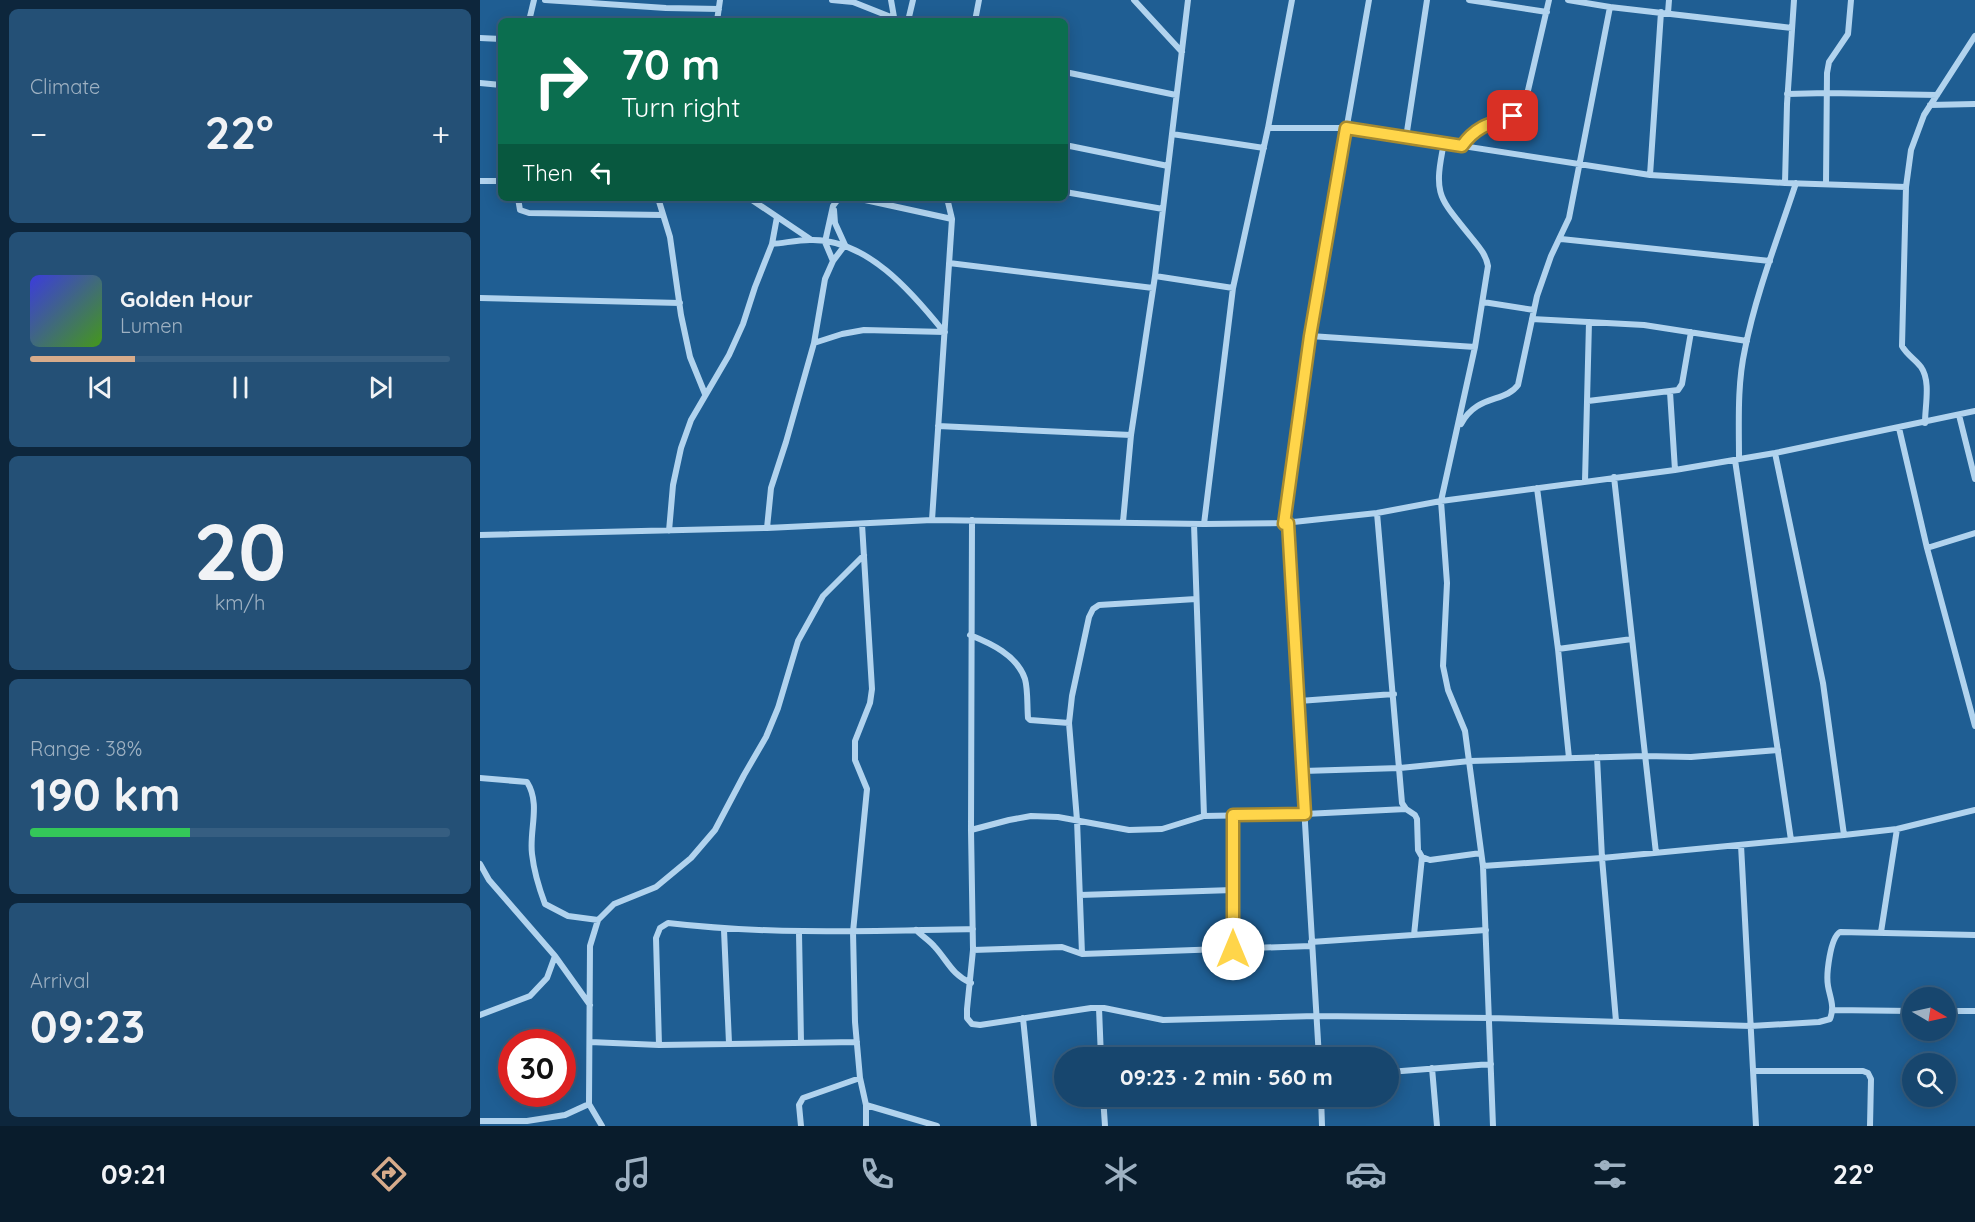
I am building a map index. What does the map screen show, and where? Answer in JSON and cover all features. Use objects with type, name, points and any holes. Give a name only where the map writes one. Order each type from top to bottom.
[{"type":"street","points":[[531,18],[534,0]]},
{"type":"street","points":[[545,0],[719,9]]},
{"type":"street","points":[[718,18],[720,0]]},
{"type":"street","points":[[832,0],[853,2],[895,18]]},
{"type":"street","points":[[891,0],[898,18]]},
{"type":"street","points":[[909,18],[913,0]]},
{"type":"street","points":[[976,18],[979,0]]},
{"type":"street","points":[[1134,0],[1182,52]]},
{"type":"street","points":[[1122,522],[1131,435],[1155,276],[1188,0]]},
{"type":"street","points":[[1204,524],[1233,288],[1264,148],[1292,0]]},
{"type":"street","points":[[1318,1047],[1299,701],[1286,523],[1310,336],[1368,0]]},
{"type":"street","points":[[1406,138],[1426,0]]},
{"type":"street","points":[[1469,0],[1547,12]]},
{"type":"street","points":[[1462,146],[1470,135],[1482,126],[1513,116],[1527,99],[1549,0]]},
{"type":"street","points":[[1568,0],[1792,28]]},
{"type":"street","points":[[1650,175],[1664,13],[1669,0]]},
{"type":"street","points":[[1785,183],[1787,94],[1794,0]]},
{"type":"street","points":[[1826,184],[1829,62],[1848,34],[1851,0]]},
{"type":"street","points":[[1458,429],[1470,409],[1484,401],[1513,391],[1518,385],[1537,296],[1551,256],[1569,218],[1610,7]]},
{"type":"street","points":[[1925,423],[1926,378],[1919,364],[1902,346],[1906,187],[1911,150],[1924,115],[1975,36]]},
{"type":"street","points":[[480,38],[498,39]]},
{"type":"street","points":[[1068,73],[1176,95]]},
{"type":"street","points":[[480,82],[498,85]]},
{"type":"street","points":[[1787,94],[1937,95]]},
{"type":"street","points":[[1930,105],[1975,105]]},
{"type":"street","points":[[1268,128],[1346,128],[1650,175],[1906,187]]},
{"type":"street","points":[[1172,134],[1264,148]]},
{"type":"street","points":[[1444,143],[1438,175],[1443,202],[1487,259],[1488,275],[1442,501],[1447,583],[1443,666],[1448,690],[1466,731],[1483,866],[1493,1126]]},
{"type":"street","points":[[1068,146],[1168,165]]},
{"type":"street","points":[[480,181],[498,181]]},
{"type":"street","points":[[1791,840],[1737,460],[1739,407],[1747,340],[1796,183]]},
{"type":"street","points":[[1068,193],[1163,209]]},
{"type":"street","points":[[518,201],[520,210],[529,213],[663,215]]},
{"type":"street","points":[[659,201],[670,237],[690,357],[705,394]]},
{"type":"street","points":[[753,201],[811,239]]},
{"type":"street","points":[[834,261],[825,242],[833,206],[837,201]]},
{"type":"street","points":[[870,201],[952,219]]},
{"type":"street","points":[[932,520],[952,219],[948,201]]},
{"type":"street","points":[[833,206],[835,223],[845,245]]},
{"type":"street","points":[[669,531],[673,485],[681,448],[691,420],[729,356],[743,324],[772,244],[777,217]]},
{"type":"street","points":[[772,244],[811,239],[845,245],[865,255],[914,294],[945,332]]},
{"type":"street","points":[[1561,239],[1770,261]]},
{"type":"street","points":[[767,528],[771,488],[814,343],[825,279],[845,245]]},
{"type":"street","points":[[949,263],[1153,288]]},
{"type":"street","points":[[1155,276],[1233,288]]},
{"type":"street","points":[[480,298],[680,303]]},
{"type":"street","points":[[1483,302],[1534,310]]},
{"type":"street","points":[[1532,319],[1644,326],[1747,340]]},
{"type":"street","points":[[1585,482],[1589,322]]},
{"type":"street","points":[[814,343],[864,330],[945,332]]},
{"type":"street","points":[[1588,401],[1678,390],[1682,384],[1690,332]]},
{"type":"street","points":[[1310,336],[1475,347]]},
{"type":"street","points":[[1670,392],[1675,470]]},
{"type":"street","points":[[480,535],[767,528],[932,520],[1286,523],[1377,513],[1442,501],[1737,460],[1975,411]]},
{"type":"street","points":[[1959,416],[1975,479]]},
{"type":"street","points":[[938,426],[1131,435]]},
{"type":"street","points":[[1899,428],[1927,548],[1972,700],[1975,726]]},
{"type":"street","points":[[1775,453],[1823,683],[1844,835]]},
{"type":"street","points":[[1614,477],[1656,854]]},
{"type":"street","points":[[1537,488],[1558,649],[1569,758]]},
{"type":"street","points":[[1377,513],[1402,803],[1417,819],[1418,850],[1422,857],[1414,935]]},
{"type":"street","points":[[972,520],[970,634],[973,950],[968,1018],[972,1024],[980,1025],[1099,1008],[1163,1020],[1316,1016],[1490,1018],[1751,1026],[1827,1021],[1830,1019],[1833,1005],[1828,984],[1829,964],[1836,934],[1840,932],[1881,932],[1975,935]]},
{"type":"street","points":[[862,524],[872,689],[870,703],[855,741],[855,760],[867,789],[853,932],[857,1042],[860,1078],[866,1105],[866,1126]]},
{"type":"street","points":[[1194,524],[1204,816]]},
{"type":"street","points":[[1927,548],[1975,533]]},
{"type":"street","points":[[602,1126],[589,1104],[590,946],[598,920],[614,904],[656,887],[691,858],[715,830],[766,737],[778,708],[798,641],[823,596],[864,555]]},
{"type":"street","points":[[1082,954],[1077,820],[1069,723],[1072,696],[1089,617],[1093,609],[1100,605],[1196,599]]},
{"type":"street","points":[[970,634],[994,645],[1021,670],[1025,680],[1030,720],[1069,723]]},
{"type":"street","points":[[1558,649],[1632,639]]},
{"type":"street","points":[[1299,701],[1394,694]]},
{"type":"street","points":[[1303,771],[1400,768],[1470,761],[1645,756],[1691,757],[1778,750]]},
{"type":"street","points":[[1597,757],[1602,858],[1616,1021]]},
{"type":"street","points":[[480,778],[527,782],[533,792],[531,852],[545,904],[568,916],[598,920]]},
{"type":"street","points":[[971,830],[1031,816],[1077,820],[1109,827],[1162,829],[1204,816],[1406,809]]},
{"type":"street","points":[[1483,866],[1656,854],[1897,829],[1975,810]]},
{"type":"street","points":[[1233,815],[1233,949]]},
{"type":"street","points":[[1881,932],[1897,829]]},
{"type":"street","points":[[1741,845],[1756,1126]]},
{"type":"street","points":[[1422,857],[1430,860],[1481,853]]},
{"type":"street","points":[[480,864],[489,880],[555,956],[590,1006]]},
{"type":"street","points":[[1080,895],[1233,890]]},
{"type":"street","points":[[659,1044],[656,938],[660,928],[668,923],[724,930],[800,933],[973,929]]},
{"type":"street","points":[[724,930],[729,1043]]},
{"type":"street","points":[[916,930],[934,946],[960,978],[971,983]]},
{"type":"street","points":[[973,950],[1062,947],[1082,954],[1233,949],[1486,930]]},
{"type":"street","points":[[800,933],[801,1042]]},
{"type":"street","points":[[480,1015],[530,996],[547,978],[555,956]]},
{"type":"street","points":[[1099,1008],[1101,1047]]},
{"type":"street","points":[[1832,1010],[1902,1011]]},
{"type":"street","points":[[1956,1011],[1975,1011]]},
{"type":"street","points":[[1023,1018],[1034,1126]]},
{"type":"street","points":[[590,1042],[659,1044],[857,1042]]},
{"type":"street","points":[[1399,1071],[1491,1064]]},
{"type":"street","points":[[1432,1068],[1437,1126]]},
{"type":"street","points":[[1753,1071],[1863,1071],[1868,1073],[1871,1079],[1870,1126]]},
{"type":"street","points":[[801,1126],[799,1105],[803,1098],[860,1078]]},
{"type":"street","points":[[480,1121],[511,1123],[565,1116],[589,1104]]},
{"type":"street","points":[[866,1105],[937,1126]]},
{"type":"street","points":[[1104,1107],[1105,1126]]},
{"type":"street","points":[[1322,1107],[1323,1126]]},
{"type":"route","points":[[1233,949],[1233,815],[1305,814],[1288,523],[1284,524],[1310,336],[1346,128],[1462,146],[1470,135],[1482,126],[1513,116]]}]
